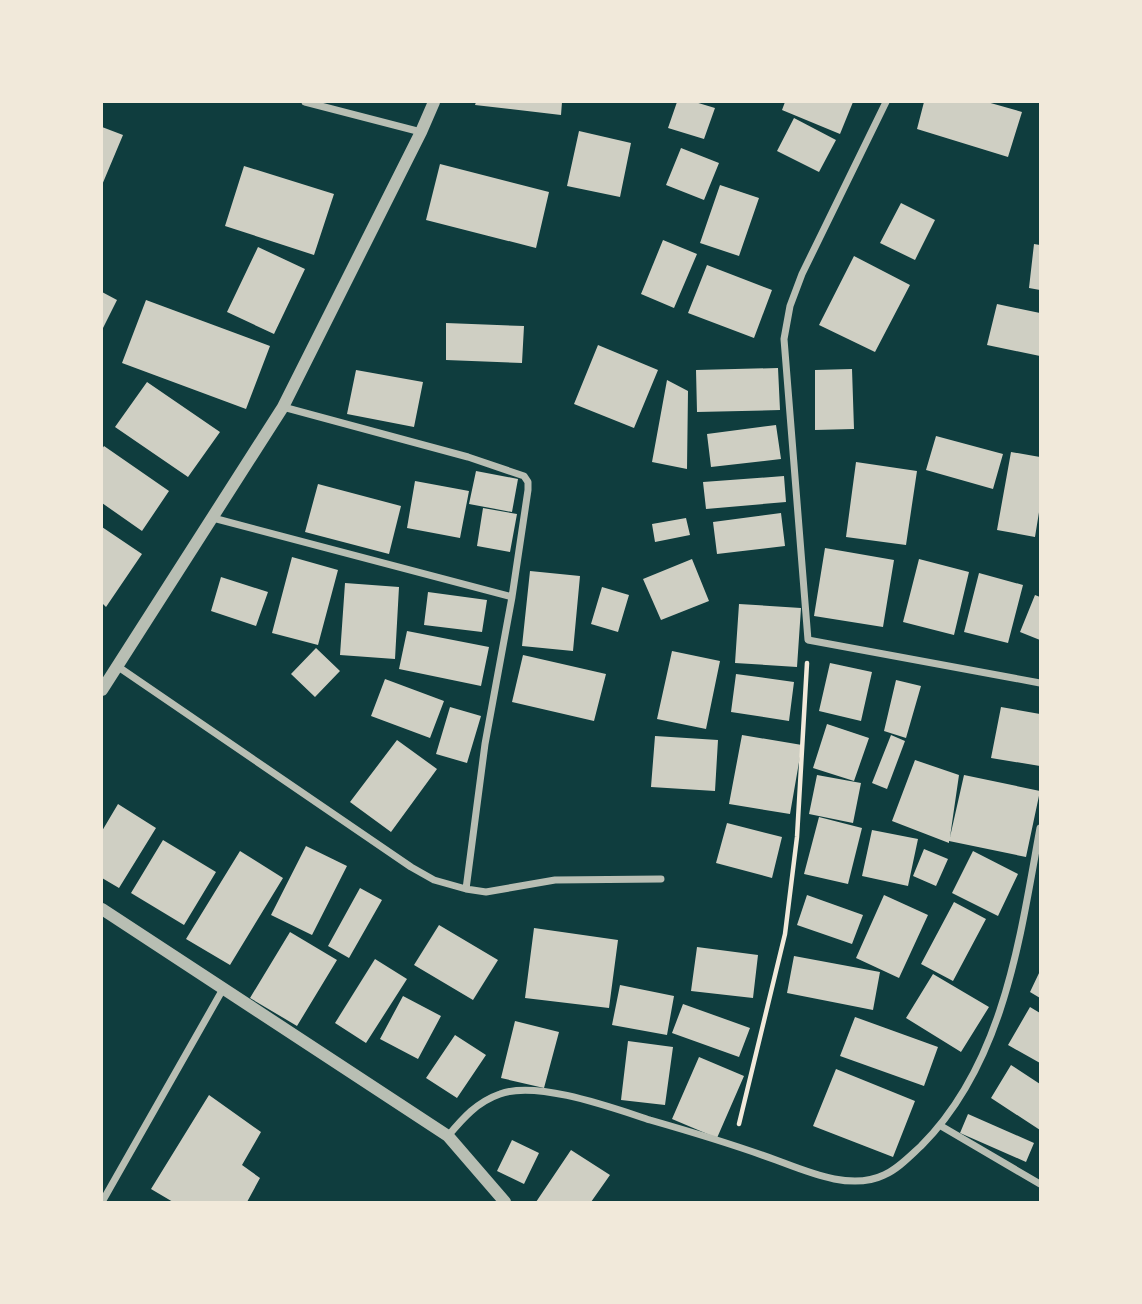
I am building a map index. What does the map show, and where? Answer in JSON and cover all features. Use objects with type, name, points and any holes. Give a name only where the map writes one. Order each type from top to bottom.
[{"type":"street","points":[[305,102],[421,132]]},
{"type":"street","points":[[102,690],[283,407],[421,132],[433,102]]},
{"type":"street","points":[[886,102],[802,274],[790,306],[784,339],[808,640],[1041,683]]},
{"type":"street","points":[[283,407],[468,457],[524,476],[528,482],[512,597],[485,744],[466,889]]},
{"type":"street","points":[[213,518],[512,597]]},
{"type":"street","points":[[117,666],[434,880],[486,892],[555,880],[661,879]]},
{"type":"street","points":[[447,1136],[469,1110],[491,1098],[502,1093],[534,1091],[575,1097],[734,1145],[831,1178],[858,1181],[883,1176],[906,1161],[941,1126],[970,1079],[998,1020],[1017,953],[1041,828]]},
{"type":"street","points":[[102,909],[447,1136],[505,1202]]},
{"type":"street","points":[[102,1202],[223,989]]},
{"type":"street","points":[[941,1126],[1041,1184]]},
{"type":"path","points":[[734,1145],[785,934],[797,837],[808,640]]},
{"type":"building","points":[[476,102],[562,102],[561,115],[475,105]]},
{"type":"building","points":[[677,102],[695,102],[715,108],[704,139],[668,128]]},
{"type":"building","points":[[785,102],[853,102],[840,134],[782,110]]},
{"type":"building","points":[[924,102],[987,102],[1022,112],[1008,157],[917,129]]},
{"type":"building","points":[[794,118],[836,140],[819,172],[777,151]]},
{"type":"building","points":[[102,127],[123,135],[102,185]]},
{"type":"building","points":[[579,131],[631,143],[620,197],[567,186]]},
{"type":"building","points":[[681,148],[719,163],[704,200],[666,185]]},
{"type":"building","points":[[440,164],[549,192],[536,248],[426,220]]},
{"type":"building","points":[[244,166],[334,194],[314,255],[225,226]]},
{"type":"building","points":[[720,185],[759,198],[739,256],[700,243]]},
{"type":"building","points":[[901,203],[935,220],[915,260],[880,243]]},
{"type":"building","points":[[663,240],[697,254],[674,308],[641,294]]},
{"type":"building","points":[[1034,244],[1040,245],[1040,290],[1029,288]]},
{"type":"building","points":[[258,247],[305,269],[274,334],[227,312]]},
{"type":"building","points":[[854,256],[910,285],[875,352],[819,325]]},
{"type":"building","points":[[707,265],[772,290],[754,338],[688,313]]},
{"type":"building","points":[[102,292],[117,300],[102,330]]},
{"type":"building","points":[[146,300],[270,346],[246,409],[122,363]]},
{"type":"building","points":[[997,304],[1040,313],[1040,356],[987,345]]},
{"type":"building","points":[[446,323],[524,326],[522,363],[446,360]]},
{"type":"building","points":[[598,345],[658,370],[634,428],[574,404]]},
{"type":"building","points":[[778,368],[780,410],[697,412],[696,370]]},
{"type":"building","points":[[852,369],[854,429],[815,430],[815,370]]},
{"type":"building","points":[[356,370],[423,382],[414,427],[347,414]]},
{"type":"building","points":[[667,380],[688,391],[687,469],[652,462]]},
{"type":"building","points":[[147,382],[220,432],[188,477],[115,427]]},
{"type":"building","points":[[776,425],[781,459],[711,467],[707,434]]},
{"type":"building","points":[[936,436],[1003,454],[993,489],[926,470]]},
{"type":"building","points":[[104,446],[169,491],[142,531],[102,503]]},
{"type":"building","points":[[1011,452],[1040,457],[1040,506],[1035,537],[997,530]]},
{"type":"building","points":[[856,462],[917,471],[906,545],[846,537]]},
{"type":"building","points":[[476,471],[518,479],[512,512],[469,504]]},
{"type":"building","points":[[784,476],[786,502],[706,509],[703,482]]},
{"type":"building","points":[[415,481],[469,491],[460,538],[407,528]]},
{"type":"building","points":[[318,484],[401,506],[389,554],[305,532]]},
{"type":"building","points":[[483,508],[517,514],[510,552],[477,546]]},
{"type":"building","points":[[781,513],[785,546],[717,554],[713,522]]},
{"type":"building","points":[[686,518],[690,535],[655,542],[652,524]]},
{"type":"building","points":[[102,527],[142,554],[106,607],[102,603]]},
{"type":"building","points":[[825,548],[894,560],[883,627],[814,616]]},
{"type":"building","points":[[292,557],[338,570],[318,645],[272,633]]},
{"type":"building","points":[[692,559],[709,601],[661,620],[643,579]]},
{"type":"building","points":[[919,559],[969,572],[954,635],[903,622]]},
{"type":"building","points":[[530,571],[580,576],[573,651],[522,646]]},
{"type":"building","points":[[979,573],[1023,585],[1008,643],[964,632]]},
{"type":"building","points":[[221,577],[268,592],[256,626],[211,611]]},
{"type":"building","points":[[345,583],[399,587],[395,659],[340,655]]},
{"type":"building","points":[[602,587],[629,595],[618,632],[591,624]]},
{"type":"building","points":[[428,592],[487,600],[482,632],[424,625]]},
{"type":"building","points":[[1035,595],[1040,597],[1040,640],[1020,632]]},
{"type":"building","points":[[739,604],[801,608],[797,667],[735,663]]},
{"type":"building","points":[[407,631],[489,647],[481,686],[399,669]]},
{"type":"building","points":[[316,648],[340,671],[315,697],[291,674]]},
{"type":"building","points":[[672,651],[720,661],[706,729],[657,719]]},
{"type":"building","points":[[523,655],[606,674],[594,721],[512,702]]},
{"type":"building","points":[[830,663],[872,672],[861,721],[819,711]]},
{"type":"building","points":[[736,674],[794,682],[789,721],[731,712]]},
{"type":"building","points":[[385,679],[444,701],[430,738],[371,716]]},
{"type":"building","points":[[896,680],[921,686],[906,738],[884,731]]},
{"type":"building","points":[[450,707],[481,716],[467,763],[436,754]]},
{"type":"building","points":[[1001,707],[1040,714],[1040,766],[991,758]]},
{"type":"building","points":[[827,724],[869,738],[854,781],[813,768]]},
{"type":"building","points":[[742,735],[802,745],[790,814],[729,804]]},
{"type":"building","points":[[891,735],[905,741],[887,789],[872,783]]},
{"type":"building","points":[[655,736],[718,740],[715,791],[651,787]]},
{"type":"building","points":[[397,740],[437,769],[391,832],[350,802]]},
{"type":"building","points":[[915,760],[959,775],[950,837],[964,775],[1040,791],[1026,857],[949,843],[892,821]]},
{"type":"building","points":[[817,775],[861,783],[853,823],[809,814]]},
{"type":"building","points":[[118,804],[156,828],[119,888],[102,878],[102,831]]},
{"type":"building","points":[[819,817],[862,828],[848,884],[804,874]]},
{"type":"building","points":[[727,823],[782,837],[772,878],[716,863]]},
{"type":"building","points":[[872,830],[918,839],[908,886],[862,876]]},
{"type":"building","points":[[163,840],[216,872],[184,925],[131,893]]},
{"type":"building","points":[[306,846],[347,866],[312,935],[271,915]]},
{"type":"building","points":[[924,849],[948,859],[936,886],[913,876]]},
{"type":"building","points":[[240,851],[283,878],[230,965],[186,939]]},
{"type":"building","points":[[973,851],[1018,874],[998,916],[952,893]]},
{"type":"building","points":[[360,888],[382,900],[349,958],[328,946]]},
{"type":"building","points":[[807,895],[863,915],[852,944],[797,925]]},
{"type":"building","points":[[884,895],[928,915],[899,978],[856,958]]},
{"type":"building","points":[[954,902],[986,919],[953,981],[921,964]]},
{"type":"building","points":[[439,925],[498,960],[473,1000],[414,965]]},
{"type":"building","points":[[534,928],[618,940],[609,1008],[525,998]]},
{"type":"building","points":[[290,932],[337,960],[297,1026],[250,998]]},
{"type":"building","points":[[697,947],[758,955],[753,998],[691,991]]},
{"type":"building","points":[[794,956],[880,972],[873,1010],[787,993]]},
{"type":"building","points":[[375,959],[407,979],[366,1043],[335,1023]]},
{"type":"building","points":[[1040,971],[1040,998],[1030,992]]},
{"type":"building","points":[[933,974],[989,1007],[961,1052],[906,1018]]},
{"type":"building","points":[[620,985],[674,996],[667,1035],[612,1025]]},
{"type":"building","points":[[403,996],[441,1016],[418,1059],[380,1039]]},
{"type":"building","points":[[683,1004],[750,1028],[739,1057],[672,1033]]},
{"type":"building","points":[[1030,1007],[1040,1013],[1040,1063],[1008,1045]]},
{"type":"building","points":[[855,1017],[938,1047],[924,1086],[840,1056]]},
{"type":"building","points":[[515,1021],[559,1032],[544,1088],[501,1078]]},
{"type":"building","points":[[455,1035],[486,1055],[457,1098],[426,1078]]},
{"type":"building","points":[[628,1041],[673,1047],[665,1105],[621,1100]]},
{"type":"building","points":[[699,1057],[744,1076],[717,1138],[672,1119]]},
{"type":"building","points":[[1011,1065],[1040,1084],[1040,1130],[991,1098]]},
{"type":"building","points":[[836,1069],[915,1101],[893,1157],[813,1126]]},
{"type":"building","points":[[209,1095],[261,1132],[242,1165],[260,1178],[247,1202],[173,1202],[151,1189]]},
{"type":"building","points":[[968,1114],[1034,1143],[1026,1162],[960,1133]]},
{"type":"building","points":[[512,1140],[539,1153],[524,1184],[497,1171]]},
{"type":"building","points":[[571,1150],[610,1175],[591,1202],[536,1202]]}]
